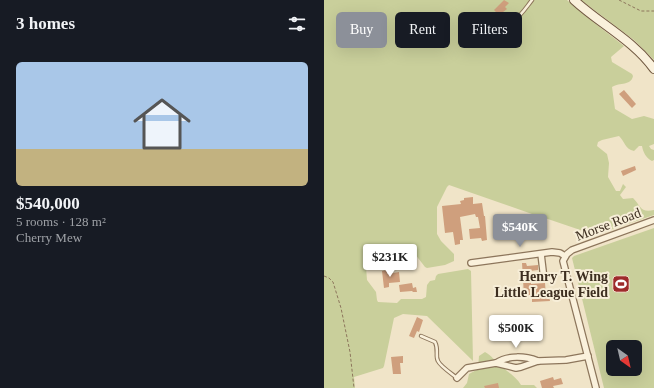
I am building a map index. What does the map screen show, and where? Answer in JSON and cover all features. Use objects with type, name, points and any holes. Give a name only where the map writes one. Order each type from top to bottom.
[{"type":"main road","points":[[574,0],[589,14],[626,40],[654,69]]},
{"type":"street","name":"Morse Road","points":[[596,388],[564,263],[565,256],[572,250],[654,220]]},
{"type":"street","points":[[471,263],[557,252],[565,256]]},
{"type":"street","points":[[541,254],[544,279]]},
{"type":"street","points":[[457,378],[467,368],[496,363],[504,358],[527,358],[538,361],[566,360],[588,356]]},
{"type":"street","points":[[496,363],[521,368],[538,361]]},
{"type":"lane","points":[[522,12],[532,0]]},
{"type":"lane","points":[[420,336],[436,342],[438,348],[438,362],[457,378]]},
{"type":"path","points":[[619,0],[641,11],[654,11]]},
{"type":"path","points":[[324,276],[333,282],[341,308],[350,352],[354,388]]},
{"type":"green space","points":[[324,0],[567,0],[624,46],[611,57],[612,62],[633,76],[628,83],[612,87],[615,109],[632,119],[644,116],[654,119],[654,144],[649,146],[654,150],[654,160],[652,161],[645,155],[642,146],[639,146],[634,151],[631,150],[619,136],[602,140],[598,142],[597,146],[607,154],[609,163],[608,177],[616,191],[620,191],[623,184],[626,187],[620,195],[623,199],[633,198],[643,210],[654,210],[654,215],[595,235],[542,217],[547,227],[542,233],[529,238],[521,238],[519,235],[523,223],[529,215],[532,214],[449,185],[437,207],[437,234],[441,241],[454,254],[454,261],[445,265],[427,268],[415,254],[413,248],[409,246],[366,251],[367,280],[376,292],[378,302],[397,303],[401,299],[422,299],[426,297],[427,285],[430,281],[435,280],[438,274],[468,269],[471,271],[473,361],[427,316],[403,314],[394,318],[383,368],[354,377],[355,388],[324,388]]},
{"type":"green space","points":[[581,0],[654,0],[654,60],[634,40]]},
{"type":"green space","points":[[654,228],[654,388],[604,388],[572,258]]},
{"type":"green space","points":[[485,352],[521,385],[534,385],[537,388],[463,388],[467,383],[469,374],[478,369],[479,356]]},
{"type":"building","points":[[504,0],[509,3],[505,7],[507,9],[503,12],[496,12],[494,10]]},
{"type":"building","points":[[624,90],[636,104],[632,108],[619,94]]},
{"type":"building","points":[[635,166],[636,170],[623,176],[621,171]]},
{"type":"building","points":[[473,197],[473,204],[482,203],[485,216],[487,240],[482,241],[481,238],[470,239],[469,229],[480,228],[478,217],[476,217],[475,214],[460,217],[463,240],[460,240],[460,244],[455,245],[453,232],[445,233],[442,206],[461,204],[460,201],[464,200],[464,198]]},
{"type":"building","points":[[408,252],[410,268],[400,269],[399,264],[388,265],[387,258],[398,256],[398,253]]},
{"type":"building","points":[[522,263],[526,263],[527,266],[538,265],[538,270],[530,271],[531,284],[545,283],[546,296],[549,296],[550,301],[532,302],[532,295],[524,296]]},
{"type":"building","points":[[387,270],[387,274],[399,272],[400,282],[389,283],[389,287],[384,288],[382,271]]},
{"type":"building","points":[[412,283],[413,288],[416,287],[417,292],[400,292],[399,285]]},
{"type":"building","points":[[417,317],[423,320],[419,332],[417,331],[414,338],[409,336]]},
{"type":"building","points":[[511,320],[513,323],[508,326],[509,328],[502,332],[498,325]]},
{"type":"building","points":[[535,330],[542,336],[537,341],[530,336]]},
{"type":"building","points":[[403,356],[403,363],[400,363],[401,374],[393,374],[391,357]]},
{"type":"building","points":[[553,377],[554,380],[561,378],[563,384],[553,386],[554,388],[542,388],[540,381]]},
{"type":"building","points":[[498,383],[499,388],[485,388],[484,386]]},
{"type":"place","name":"Henry T. Wing Little League Field","points":[[621,284]]}]
